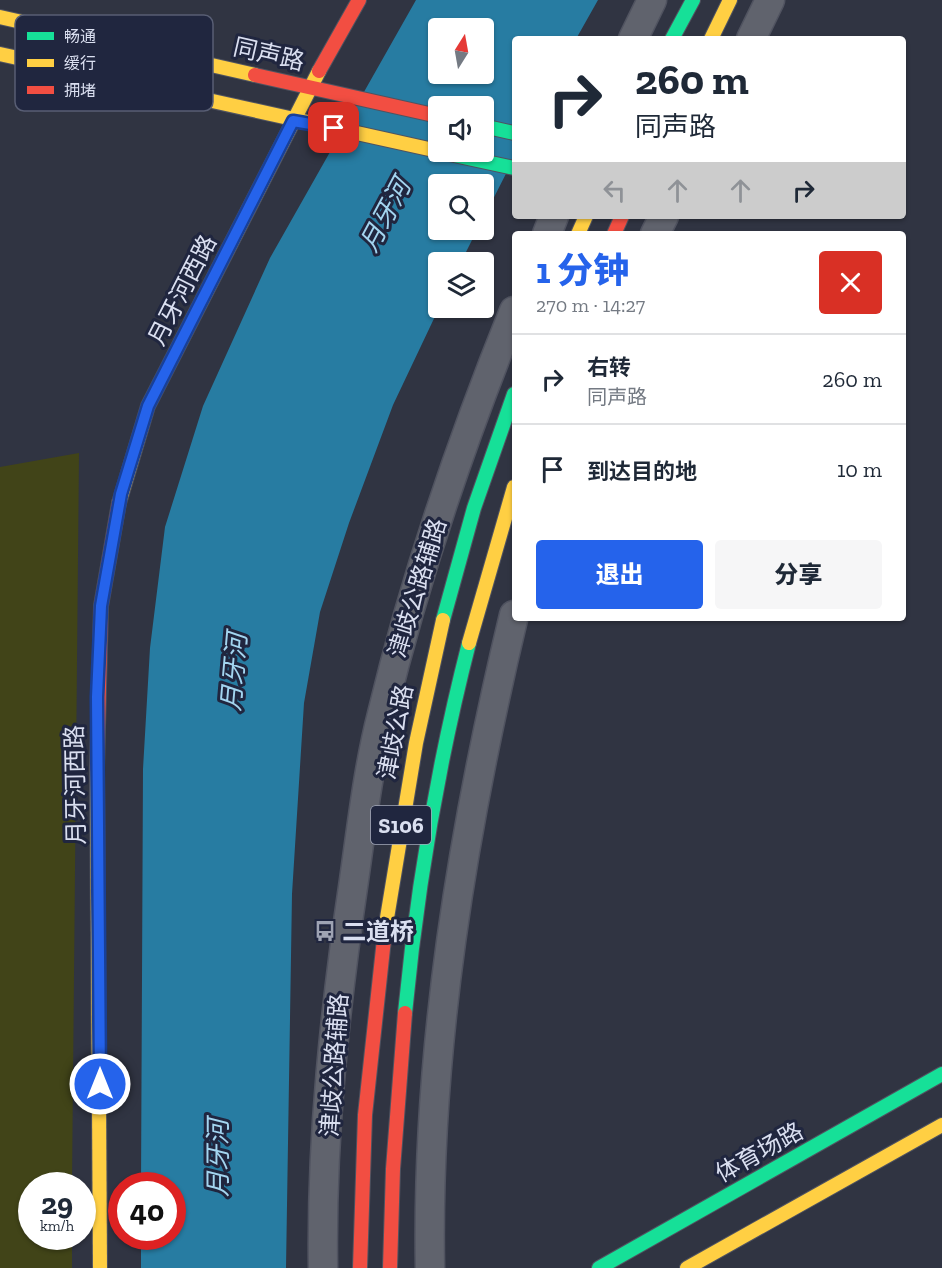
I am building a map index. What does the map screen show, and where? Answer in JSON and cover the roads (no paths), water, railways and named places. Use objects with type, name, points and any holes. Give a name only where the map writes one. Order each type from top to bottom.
[{"type":"main road","name":"月牙河西路","points":[[100,1268],[97,697],[101,606],[121,494],[148,406],[310,87],[359,0]]},
{"type":"main road","points":[[674,36],[693,0]]},
{"type":"main road","points":[[712,36],[730,0]]},
{"type":"main road","name":"同声路","points":[[0,17],[15,20]]},
{"type":"main road","points":[[0,54],[15,58]]},
{"type":"main road","name":"同声路","points":[[213,61],[297,78],[310,87],[428,114]]},
{"type":"main road","points":[[274,123],[297,78]]},
{"type":"main road","points":[[213,108],[274,123],[293,121],[428,149]]},
{"type":"main road","points":[[494,129],[512,133]]},
{"type":"main road","points":[[488,162],[512,168]]},
{"type":"main road","name":"津歧公路","points":[[360,1268],[359,1213],[370,1054],[381,946],[404,800],[444,611],[512,400]]},
{"type":"main road","name":"S106","points":[[390,1268],[392,1159],[400,1045],[421,870],[456,692],[483,586],[512,493]]},
{"type":"main road","name":"体育场路","points":[[599,1268],[942,1074]]},
{"type":"main road","points":[[687,1268],[942,1125]]},
{"type":"street","points":[[634,36],[652,0]]},
{"type":"street","points":[[752,36],[770,0]]},
{"type":"street","name":"津歧公路辅路","points":[[323,1268],[330,1082],[338,998],[367,786],[381,717],[419,572],[512,316]]},
{"type":"street","points":[[430,1268],[433,1151],[451,936],[482,761],[513,621]]},
{"type":"water","name":"月牙河","points":[[416,0],[598,0],[578,36],[512,36],[512,162],[494,197],[494,174],[428,174],[428,240],[472,240],[466,252],[428,252],[428,318],[434,318],[393,405],[349,523],[320,612],[304,703],[292,894],[286,1268],[141,1268],[141,1250],[186,1250],[186,1172],[141,1172],[143,769],[150,648],[165,527],[203,406],[270,258]]},
{"type":"place","name":"二道桥","points":[[325,931]]}]
